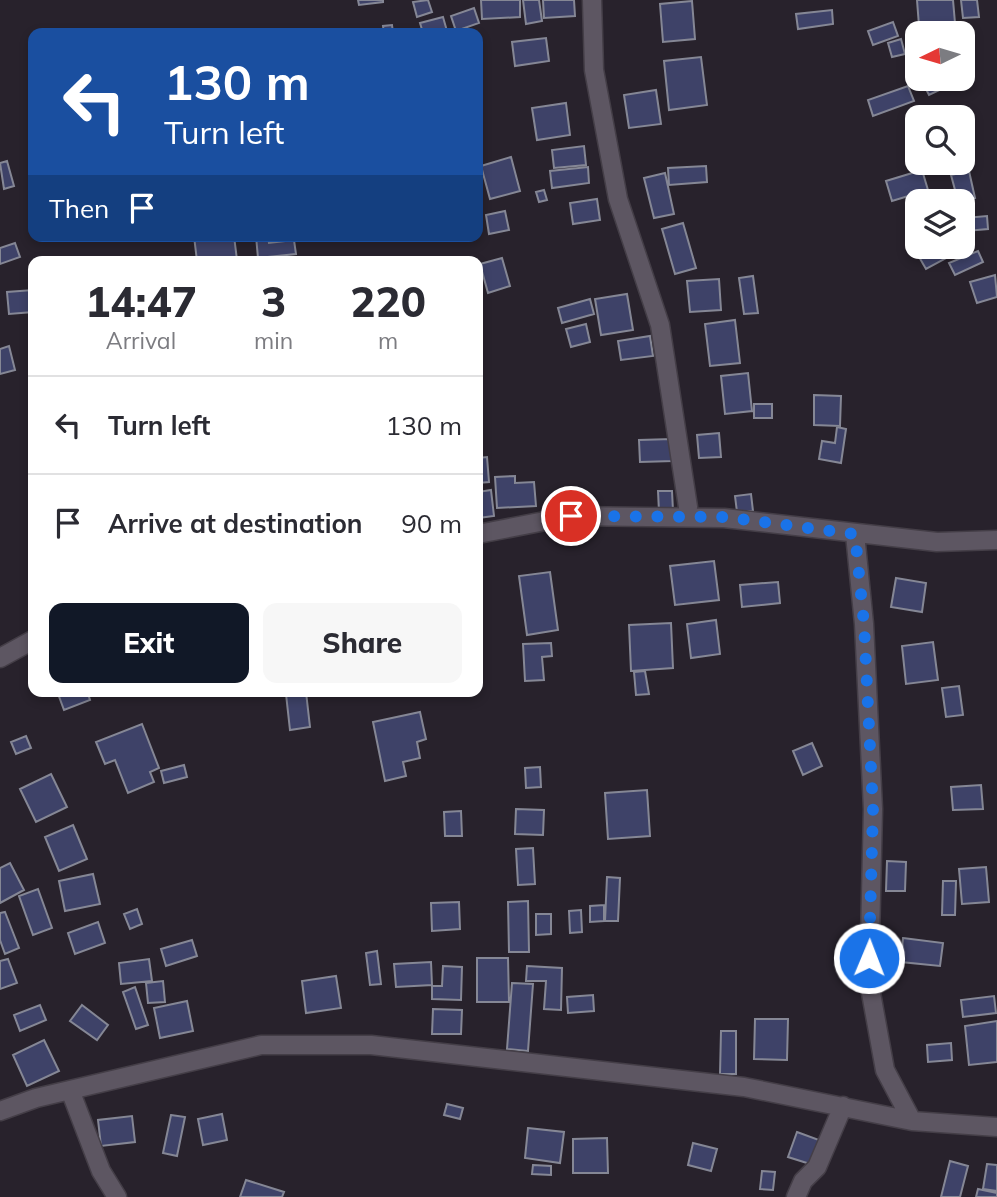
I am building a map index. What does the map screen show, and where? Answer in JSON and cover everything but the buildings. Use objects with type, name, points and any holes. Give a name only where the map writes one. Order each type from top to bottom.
[{"type":"street","points":[[592,0],[594,70],[618,199],[660,325],[688,508]]},
{"type":"street","points":[[483,533],[571,516],[724,517],[937,542],[997,540]]},
{"type":"street","points":[[855,534],[864,624],[873,809],[869,982],[885,1070],[912,1121]]},
{"type":"street","points":[[0,658],[28,643]]},
{"type":"street","points":[[0,1111],[69,1090],[261,1045],[371,1045],[744,1087],[912,1121],[997,1127]]},
{"type":"street","points":[[69,1090],[101,1171],[117,1197]]},
{"type":"street","points":[[796,1197],[803,1181],[817,1167],[844,1106]]},
{"type":"route","points":[[571,516],[724,517],[855,534],[864,624],[873,809],[869,958]]}]
